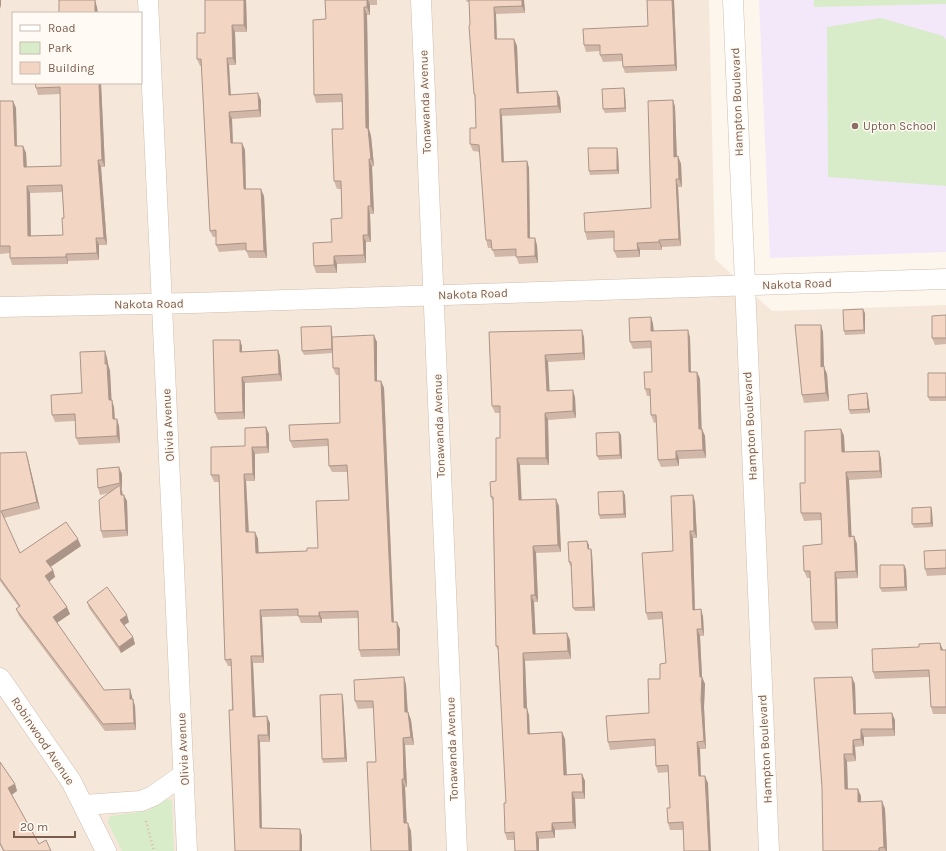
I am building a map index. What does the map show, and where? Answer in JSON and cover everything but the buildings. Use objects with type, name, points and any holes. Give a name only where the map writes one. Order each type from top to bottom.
[{"type":"street","name":"Olivia Avenue","points":[[148,0],[187,851]]},
{"type":"street","name":"Tonawanda Avenue","points":[[421,0],[457,851]]},
{"type":"street","name":"Hampton Boulevard","points":[[732,0],[769,851]]},
{"type":"street","name":"Nakota Road","points":[[0,307],[946,279]]},
{"type":"street","name":"Robinwood Avenue","points":[[0,678],[70,781],[84,805],[106,851]]},
{"type":"street","points":[[84,805],[141,801],[153,796],[184,774]]},
{"type":"path","points":[[146,820],[154,851]]},
{"type":"shaded area","points":[[0,0],[709,0],[715,259],[772,311],[946,305],[946,851],[0,851]]},
{"type":"shaded area","name":"Upton School","points":[[759,0],[946,0],[946,252],[770,258]]},
{"type":"green space","points":[[814,0],[946,0],[946,4],[814,7]]},
{"type":"green space","points":[[881,18],[943,36],[946,40],[946,186],[828,177],[827,27]]},
{"type":"green space","points":[[168,799],[172,801],[174,851],[122,851],[108,823],[110,816],[147,811]]},
{"type":"place","name":"Upton School","points":[[855,126]]}]
